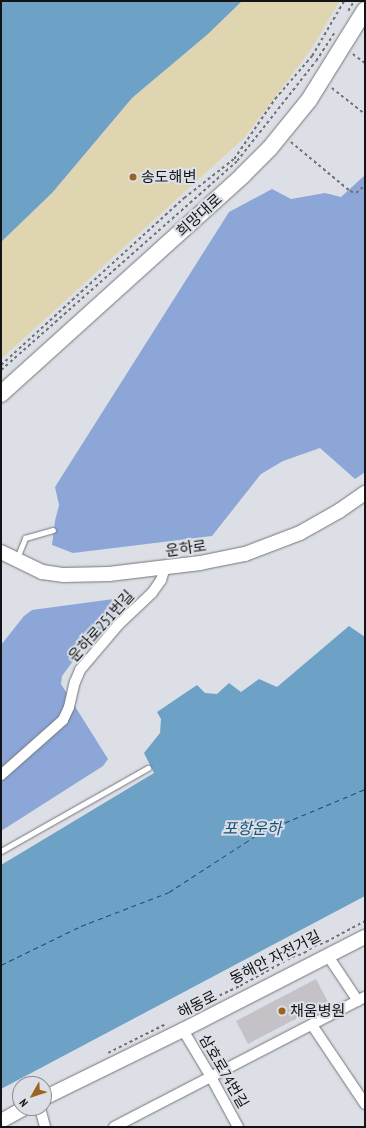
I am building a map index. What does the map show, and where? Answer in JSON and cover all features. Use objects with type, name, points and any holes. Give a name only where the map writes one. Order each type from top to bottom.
[{"type":"main road","name":"희망대로","points":[[1,394],[243,175],[282,135],[322,80],[365,10]]},
{"type":"street","name":"운하로","points":[[1,552],[16,561],[42,572],[64,575],[109,574],[216,561],[259,549],[314,526],[365,493]]},
{"type":"street","name":"운하로251번길","points":[[1,775],[63,720],[69,707],[75,682],[80,670],[119,624],[152,593],[161,580],[165,568]]},
{"type":"street","name":"해동로","points":[[52,1094],[182,1024],[328,956],[365,937]]},
{"type":"street","points":[[114,1127],[362,999],[328,956]]},
{"type":"street","name":"삼호로74번길","points":[[182,1024],[238,1127]]},
{"type":"street","points":[[312,1025],[365,1104]]},
{"type":"street","points":[[1,1121],[12,1115]]},
{"type":"street","points":[[42,1116],[45,1127]]},
{"type":"lane","points":[[16,561],[25,538],[53,530]]},
{"type":"lane","points":[[1,851],[148,768]]},
{"type":"path","points":[[1,365],[184,198],[234,160],[275,98],[312,56],[344,1]]},
{"type":"path","points":[[345,16],[354,1]]},
{"type":"path","points":[[1,370],[237,161],[312,67],[335,32]]},
{"type":"path","points":[[343,47],[365,63]]},
{"type":"path","points":[[322,80],[365,114]]},
{"type":"path","points":[[282,135],[350,191],[356,193],[365,184]]},
{"type":"path","name":"동해안 자전거길","points":[[182,1024],[214,998],[365,921]]},
{"type":"path","points":[[104,1054],[170,1022]]},
{"type":"shaded area","points":[[365,175],[365,472],[355,479],[320,448],[283,461],[261,474],[212,536],[73,553],[52,545],[59,505],[55,487],[229,212],[272,189],[291,199],[325,193],[341,197]]},
{"type":"shaded area","points":[[136,596],[82,649],[62,676],[61,684],[108,759],[103,766],[1,831],[1,645],[24,616],[32,610]]},
{"type":"sand","name":"송도해변","points":[[242,1],[340,1],[310,51],[244,138],[1,359],[1,242],[52,193],[132,98],[208,34]]},
{"type":"water","points":[[1,1],[242,1],[208,34],[132,98],[52,193],[1,242]]},
{"type":"water","name":"포항운하","points":[[349,626],[365,637],[365,896],[26,1076],[12,1076],[12,1083],[1,1089],[1,865],[154,773],[144,753],[160,733],[161,719],[157,712],[197,685],[205,693],[217,694],[229,683],[241,692],[259,679],[277,687]]},
{"type":"building","name":"채움병원","points":[[316,979],[328,1002],[248,1044],[236,1021]]},
{"type":"ferry route","points":[[1,965],[81,926],[169,892],[260,833],[365,789]]},
{"type":"place","name":"송도해변","points":[[133,177]]},
{"type":"place","name":"채움병원","points":[[282,1011]]}]
